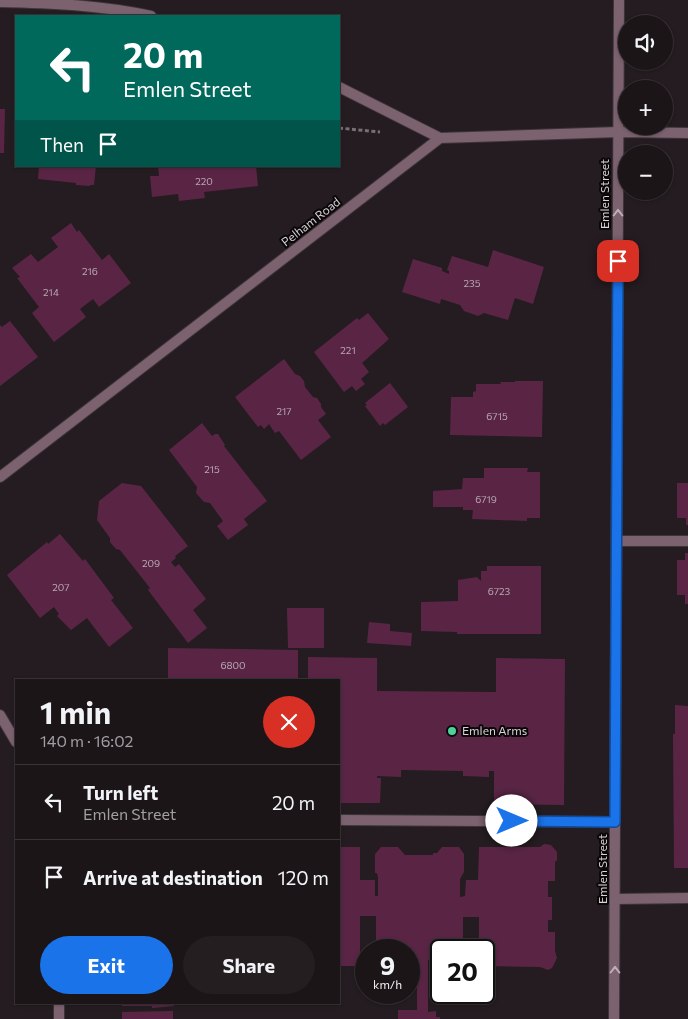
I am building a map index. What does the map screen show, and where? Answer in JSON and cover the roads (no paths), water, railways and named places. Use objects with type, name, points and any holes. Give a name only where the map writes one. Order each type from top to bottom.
[{"type":"street","name":"Emlen Street","points":[[618,80],[619,0]]},
{"type":"street","points":[[0,2],[42,2],[144,15]]},
{"type":"street","points":[[340,88],[440,138],[618,132]]},
{"type":"street","name":"Emlen Street","points":[[614,1019],[618,132]]},
{"type":"street","points":[[673,133],[688,133]]},
{"type":"street","name":"Pelham Road","points":[[0,477],[440,138]]},
{"type":"street","points":[[617,541],[688,541]]},
{"type":"street","points":[[0,715],[15,740]]},
{"type":"street","points":[[340,820],[615,822]]},
{"type":"street","points":[[615,899],[688,898]]},
{"type":"street","points":[[59,1004],[59,1019]]},
{"type":"place","name":"Emlen Arms","points":[[452,731]]}]
